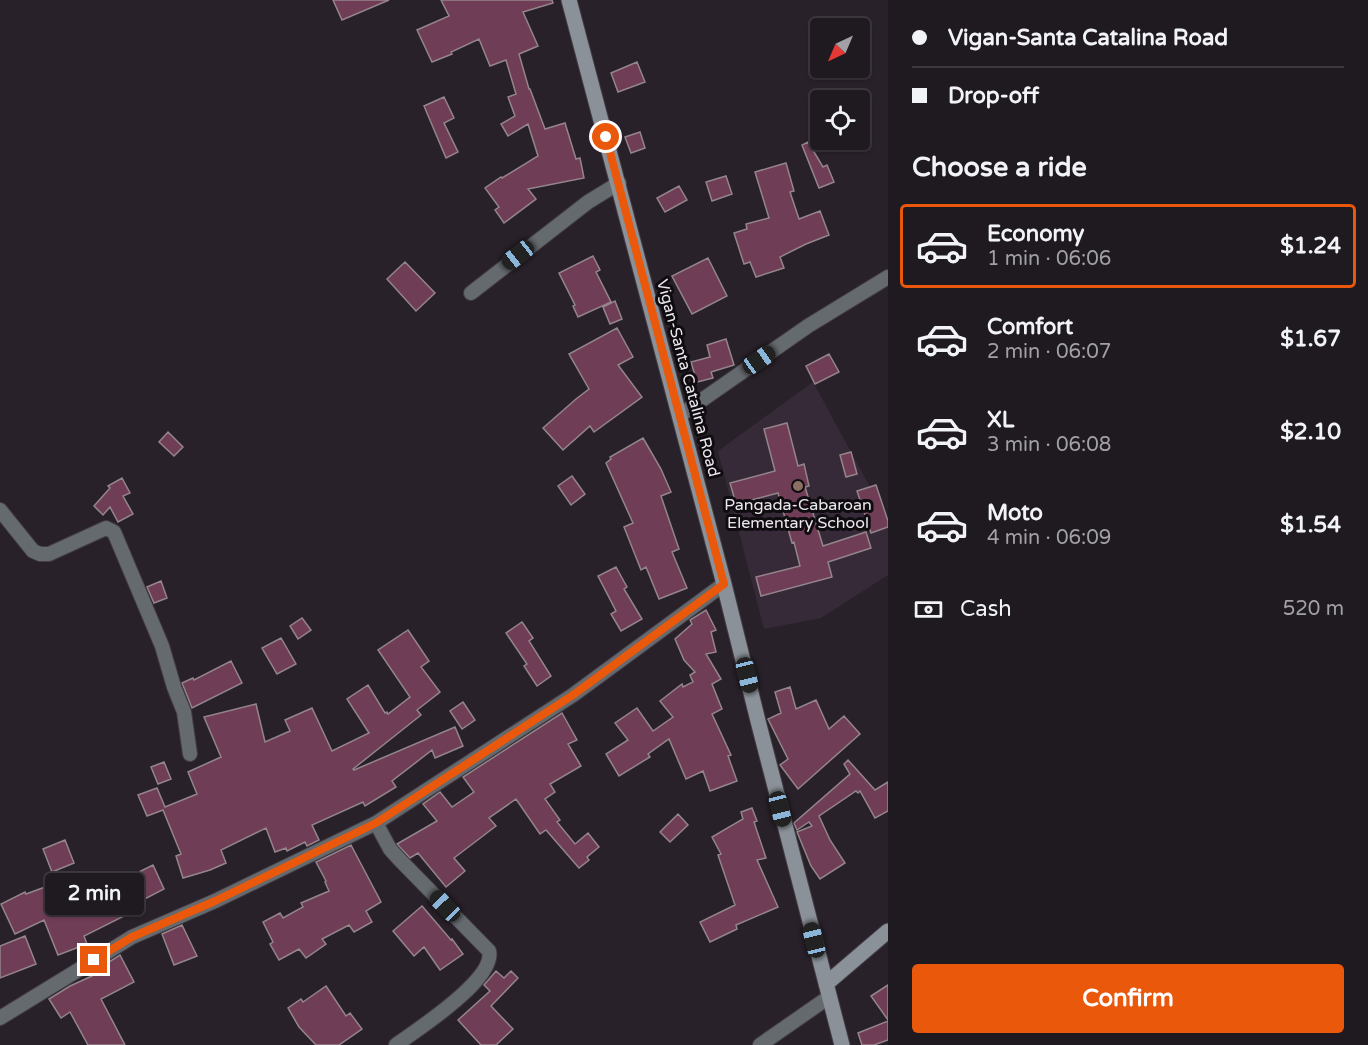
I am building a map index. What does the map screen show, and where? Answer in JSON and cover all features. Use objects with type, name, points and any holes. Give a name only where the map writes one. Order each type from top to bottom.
[{"type":"main road","name":"Vigan-Santa Catalina Road","points":[[569,0],[724,584],[842,1045]]},
{"type":"main road","points":[[828,991],[888,931]]},
{"type":"street","points":[[471,293],[588,202],[619,183]]},
{"type":"street","points":[[679,416],[808,326],[888,277]]},
{"type":"street","points":[[0,510],[33,551],[40,554],[49,554],[106,528],[114,532],[162,646],[184,712],[190,754]]},
{"type":"street","points":[[0,1018],[132,937],[215,901],[376,823],[573,695],[724,584]]},
{"type":"street","points":[[376,823],[390,849],[489,951],[490,955],[483,972],[459,999],[396,1045]]},
{"type":"street","points":[[760,1045],[828,991]]},
{"type":"shaded area","name":"Pangada-Cabaroan Elementary School","points":[[813,382],[888,520],[888,575],[821,618],[764,629],[718,451]]},
{"type":"building","points":[[333,0],[389,0],[342,20]]},
{"type":"building","points":[[441,0],[552,0],[553,3],[523,12],[538,46],[519,54],[529,89],[545,129],[565,123],[576,159],[580,158],[584,178],[528,189],[536,199],[504,223],[495,210],[499,207],[485,188],[538,156],[528,124],[508,136],[501,124],[515,116],[508,97],[516,94],[506,60],[490,66],[479,39],[432,62],[417,30],[449,16]]},
{"type":"building","points":[[637,62],[645,82],[618,92],[611,73]]},
{"type":"building","points":[[444,97],[454,118],[444,123],[458,152],[446,158],[424,106]]},
{"type":"building","points":[[640,132],[645,148],[631,153],[625,137]]},
{"type":"building","points":[[808,142],[810,150],[813,150],[823,167],[827,165],[834,182],[819,188],[802,145]]},
{"type":"building","points":[[786,163],[794,191],[790,192],[799,219],[820,211],[829,235],[780,257],[784,268],[756,277],[750,262],[744,264],[734,233],[747,229],[746,224],[769,218],[755,172]]},
{"type":"building","points":[[726,176],[732,194],[712,201],[706,182]]},
{"type":"building","points":[[679,186],[687,200],[665,212],[657,198]]},
{"type":"building","points":[[593,256],[600,270],[596,272],[611,302],[578,317],[573,306],[575,305],[559,273]]},
{"type":"building","points":[[708,258],[727,296],[692,314],[672,276]]},
{"type":"building","points":[[405,262],[435,293],[416,311],[387,279]]},
{"type":"building","points":[[615,301],[622,319],[610,324],[603,307]]},
{"type":"building","points":[[617,328],[633,357],[618,365],[642,397],[594,432],[590,426],[563,450],[543,428],[589,389],[569,354]]},
{"type":"building","points":[[726,339],[734,365],[711,372],[713,378],[697,382],[691,362],[710,357],[707,345]]},
{"type":"building","points":[[829,354],[839,372],[815,384],[806,366]]},
{"type":"building","points":[[787,423],[798,466],[804,464],[809,486],[805,487],[823,546],[866,532],[871,548],[828,562],[832,577],[761,596],[756,577],[800,566],[794,542],[792,543],[778,493],[736,504],[730,483],[775,471],[764,429]]},
{"type":"building","points":[[168,432],[183,447],[174,456],[159,442]]},
{"type":"building","points":[[643,438],[671,492],[661,496],[679,549],[672,552],[687,588],[659,599],[646,567],[641,570],[624,527],[633,523],[606,463],[611,459],[610,457]]},
{"type":"building","points":[[851,452],[857,474],[846,477],[840,455]]},
{"type":"building","points":[[572,476],[585,494],[571,505],[558,486]]},
{"type":"building","points":[[122,478],[130,493],[123,496],[133,514],[118,522],[110,507],[103,515],[94,506],[110,488],[108,486]]},
{"type":"building","points":[[876,485],[888,527],[871,533],[857,491]]},
{"type":"building","points":[[616,567],[627,587],[624,589],[642,619],[621,631],[611,614],[616,611],[598,576]]},
{"type":"building","points":[[161,581],[167,598],[154,603],[147,587]]},
{"type":"building","points":[[706,610],[716,630],[711,632],[716,652],[706,654],[721,679],[712,684],[722,709],[712,714],[731,755],[728,756],[737,781],[710,791],[703,771],[686,779],[669,739],[648,754],[650,757],[619,776],[606,754],[628,740],[615,723],[637,708],[653,731],[673,717],[660,701],[682,684],[683,687],[693,682],[690,675],[695,672],[684,660],[675,639],[692,624],[690,620]]},
{"type":"building","points":[[302,618],[311,630],[298,639],[290,626]]},
{"type":"building","points":[[522,622],[533,638],[529,641],[551,676],[537,686],[524,666],[527,664],[506,633]]},
{"type":"building","points":[[408,630],[429,661],[421,667],[440,692],[417,710],[421,715],[353,769],[455,727],[463,746],[435,758],[432,750],[392,781],[396,787],[365,806],[363,802],[312,825],[319,840],[307,846],[305,842],[287,851],[286,848],[275,852],[266,828],[221,850],[226,863],[183,878],[176,856],[181,854],[163,810],[147,816],[138,795],[157,788],[165,807],[197,794],[188,772],[221,757],[204,717],[256,704],[265,742],[290,731],[285,720],[312,708],[332,751],[369,733],[347,699],[368,685],[385,713],[388,714],[410,697],[378,650]]},
{"type":"building","points":[[281,638],[296,664],[277,674],[262,648]]},
{"type":"building","points":[[231,661],[242,683],[192,708],[182,683],[193,678],[194,680]]},
{"type":"building","points":[[790,687],[796,709],[816,700],[829,729],[844,716],[860,734],[798,789],[780,765],[788,759],[768,719],[781,713],[775,692]]},
{"type":"building","points":[[463,702],[475,720],[462,729],[450,711]]},
{"type":"building","points":[[562,713],[577,740],[568,744],[581,766],[550,784],[555,792],[545,799],[560,820],[557,822],[575,844],[588,833],[599,847],[579,868],[546,830],[540,834],[516,799],[489,818],[496,826],[454,858],[465,871],[446,887],[418,853],[410,858],[397,844],[437,821],[423,804],[440,792],[452,807],[474,792],[463,777]]},
{"type":"building","points":[[848,760],[875,790],[888,782],[888,811],[875,818],[860,791],[858,793],[856,791],[819,816],[830,840],[845,863],[820,879],[811,866],[797,832],[812,826],[809,822],[797,830],[794,823],[850,774],[844,764]]},
{"type":"building","points":[[164,762],[171,779],[158,784],[151,767]]},
{"type":"building","points":[[752,808],[757,821],[754,822],[766,858],[757,860],[778,907],[736,925],[737,929],[710,942],[700,922],[735,905],[718,855],[721,854],[712,837],[743,819],[741,812]]},
{"type":"building","points":[[678,814],[688,825],[670,842],[660,832]]},
{"type":"building","points":[[65,840],[74,863],[52,872],[43,849]]},
{"type":"building","points":[[351,845],[381,902],[366,911],[372,922],[354,932],[349,925],[322,939],[326,944],[306,958],[299,949],[279,960],[270,944],[273,942],[263,922],[280,913],[283,918],[303,907],[301,903],[329,891],[316,862]]},
{"type":"building","points":[[153,865],[164,889],[133,905],[136,910],[84,936],[87,944],[58,955],[44,920],[15,934],[1,904],[25,892],[26,894],[56,883],[68,916],[94,906],[84,888],[105,878],[107,881],[120,875],[123,880]]},
{"type":"building","points":[[422,906],[463,954],[440,970],[424,947],[414,956],[393,931]]},
{"type":"building","points":[[182,925],[197,956],[174,965],[162,934]]},
{"type":"building","points":[[25,936],[36,964],[0,978],[0,946]]},
{"type":"building","points":[[120,955],[134,982],[101,999],[125,1045],[88,1045],[70,1012],[61,1018],[49,999],[92,976],[91,973]]},
{"type":"building","points":[[496,971],[504,978],[511,971],[518,978],[491,1006],[513,1029],[496,1045],[481,1045],[458,1020],[490,991],[484,985]]},
{"type":"building","points":[[888,985],[888,1020],[871,996]]},
{"type":"building","points":[[326,986],[346,1016],[350,1013],[362,1029],[339,1045],[316,1045],[299,1027],[288,1008],[301,999],[303,1002]]},
{"type":"building","points":[[888,1021],[888,1040],[874,1045],[862,1045],[858,1033]]},
{"type":"place","name":"Pangada-Cabaroan Elementary School","points":[[798,486]]},
{"type":"route","points":[[94,960],[132,937],[215,901],[376,823],[573,695],[724,584],[606,137]]}]
